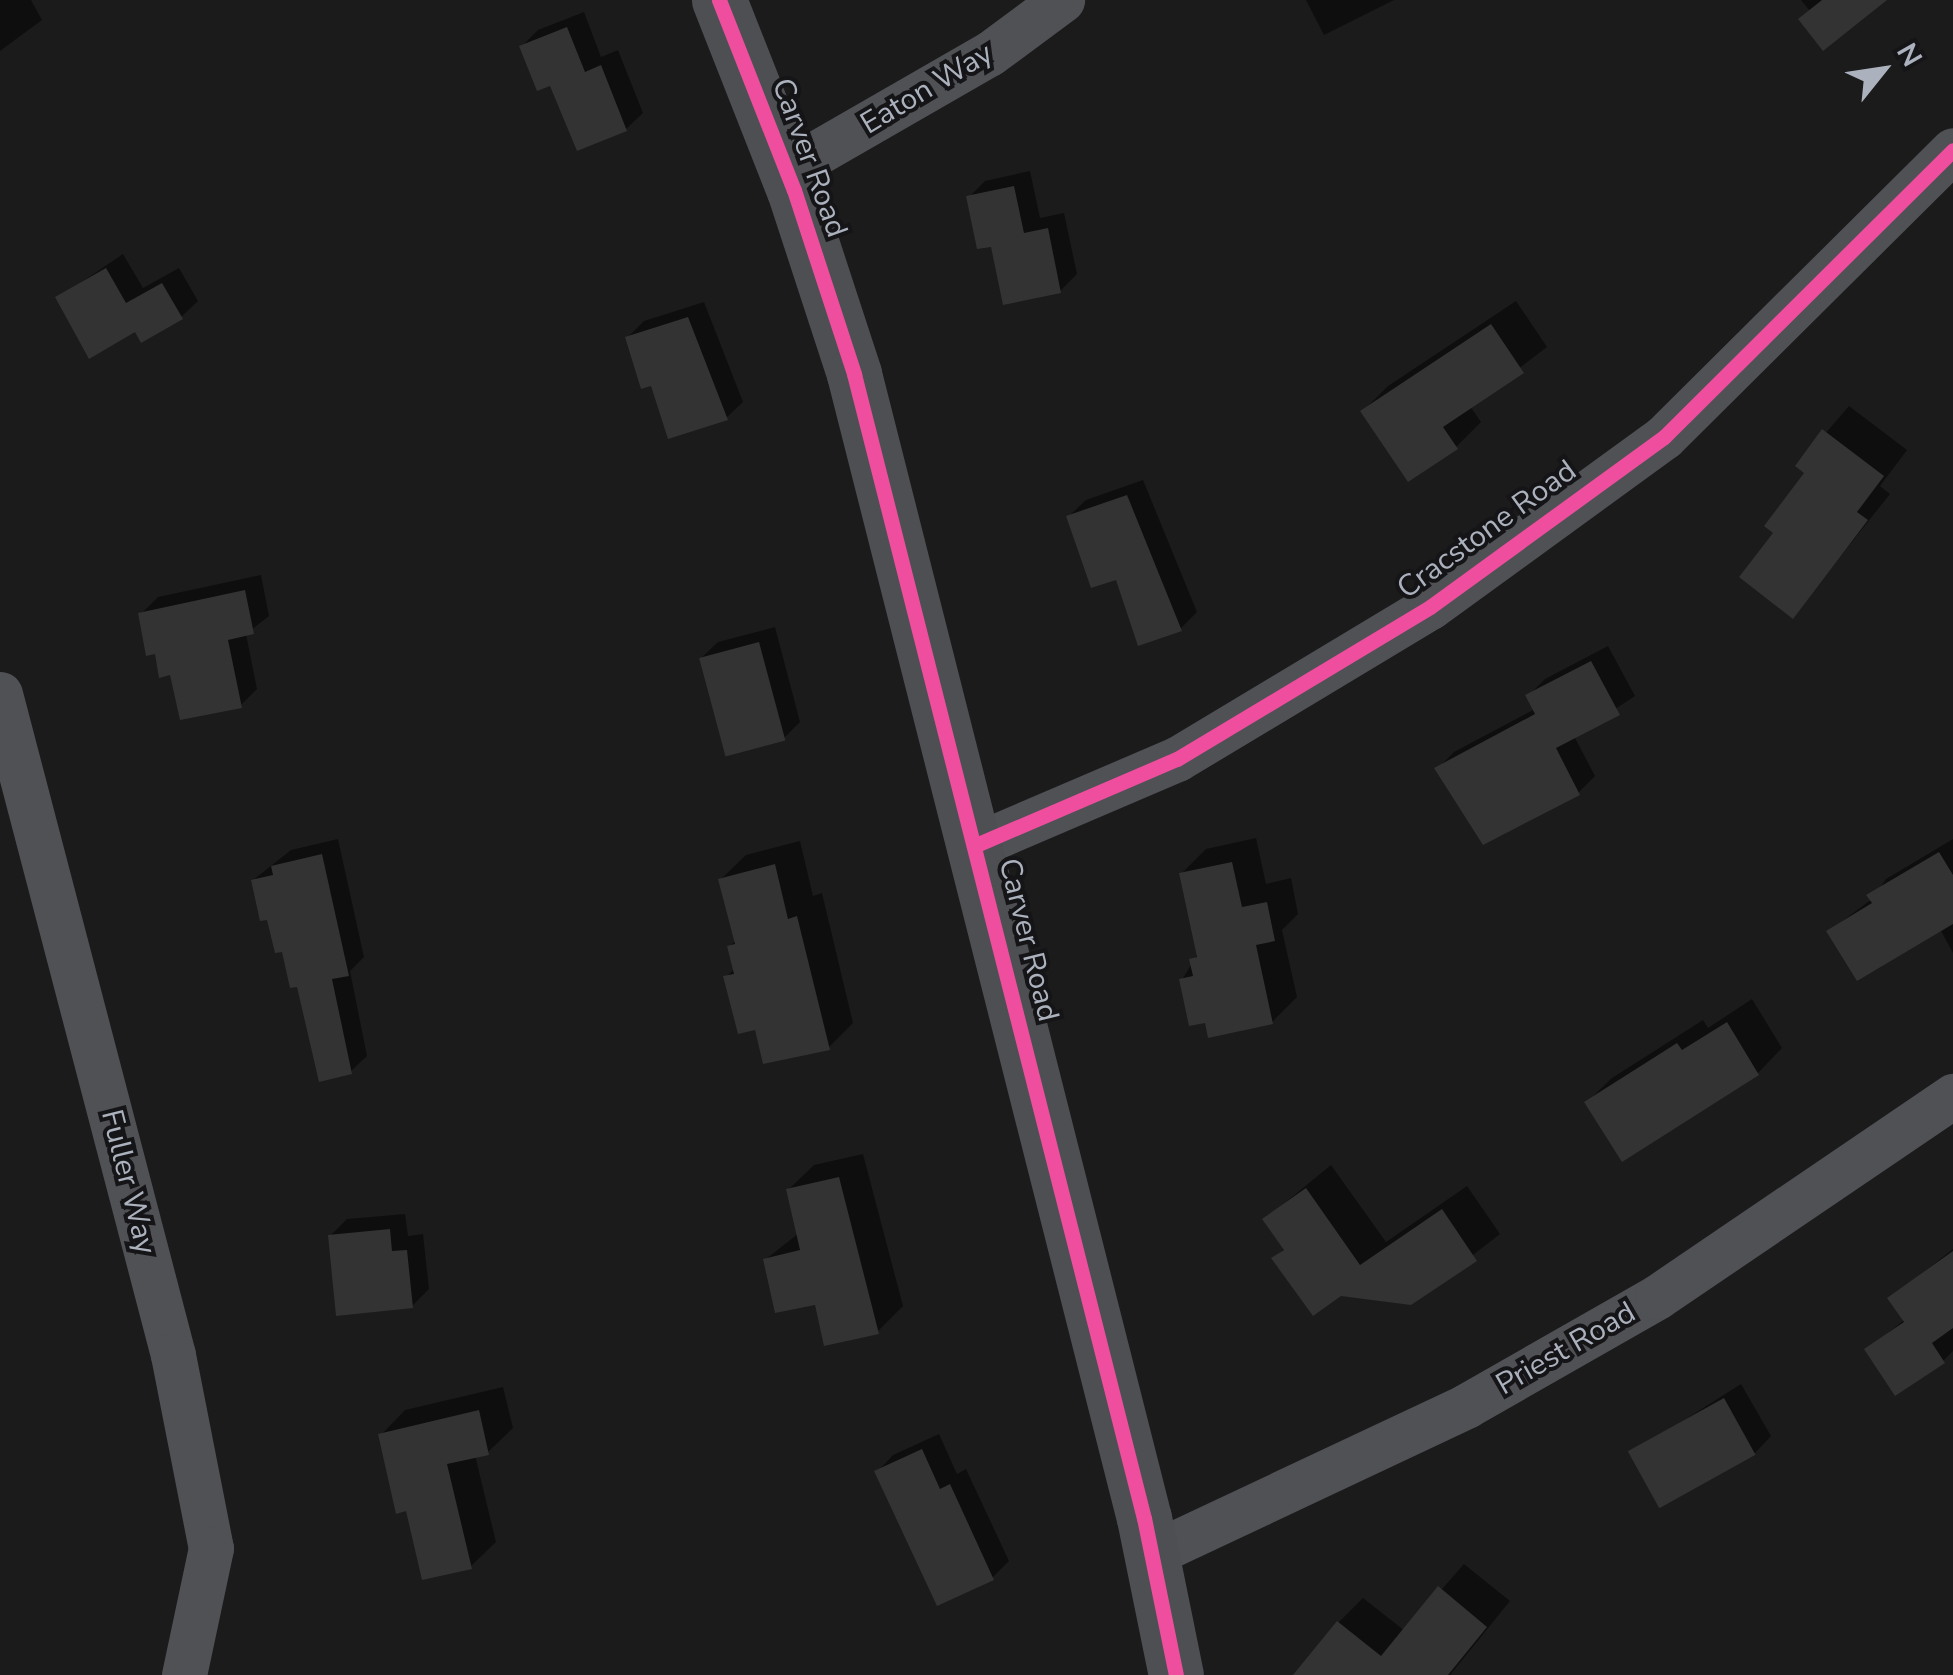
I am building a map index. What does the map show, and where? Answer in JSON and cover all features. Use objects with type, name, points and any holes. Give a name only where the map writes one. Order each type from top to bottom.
[{"type":"street","name":"Carver Road","points":[[718,0],[787,170],[854,374],[1152,1554],[1176,1675]]},
{"type":"street","name":"Eaton Way","points":[[787,170],[989,54],[1062,0]]},
{"type":"street","name":"Cracstone Road","points":[[976,845],[1177,759],[1430,607],[1664,436],[1953,150]]},
{"type":"street","name":"Fuller Way","points":[[0,694],[18,824],[173,1356],[211,1548],[184,1675]]},
{"type":"street","name":"Priest Road","points":[[1152,1554],[1501,1386],[1657,1297],[1953,1096]]},
{"type":"building","points":[[1822,0],[1887,0],[1823,51],[1798,19]]},
{"type":"building","points":[[567,27],[585,72],[601,65],[627,131],[577,151],[550,86],[537,91],[519,46]]},
{"type":"building","points":[[1014,186],[1024,233],[1048,228],[1061,293],[1003,305],[991,247],[977,249],[966,196]]},
{"type":"building","points":[[106,268],[126,303],[162,283],[183,319],[141,343],[135,332],[89,359],[55,297]]},
{"type":"building","points":[[688,317],[728,420],[668,439],[651,386],[641,389],[625,337]]},
{"type":"building","points":[[1491,324],[1524,373],[1443,427],[1458,449],[1408,482],[1360,411]]},
{"type":"building","points":[[1822,429],[1884,476],[1857,512],[1868,520],[1793,619],[1739,577],[1773,533],[1764,526],[1804,473],[1795,466]]},
{"type":"building","points":[[1127,495],[1182,631],[1138,646],[1116,580],[1091,588],[1066,516]]},
{"type":"building","points":[[245,590],[254,634],[228,640],[242,708],[180,720],[170,675],[159,678],[155,654],[146,656],[138,613]]},
{"type":"building","points":[[759,642],[785,741],[726,757],[699,658]]},
{"type":"building","points":[[1591,661],[1620,715],[1556,748],[1580,795],[1483,845],[1434,768],[1535,714],[1525,695]]},
{"type":"building","points":[[1939,852],[1953,875],[1953,924],[1857,981],[1826,931],[1872,903],[1866,895]]},
{"type":"building","points":[[322,854],[349,976],[332,979],[352,1074],[319,1082],[297,987],[290,988],[282,952],[275,953],[267,920],[260,921],[251,880],[273,875],[271,866]]},
{"type":"building","points":[[1232,862],[1242,907],[1267,902],[1275,941],[1256,945],[1273,1024],[1208,1038],[1205,1023],[1189,1026],[1179,979],[1193,976],[1189,959],[1197,957],[1179,873]]},
{"type":"building","points":[[775,864],[788,919],[797,916],[830,1050],[763,1064],[755,1030],[738,1034],[723,976],[734,974],[727,946],[735,944],[718,879]]},
{"type":"building","points":[[1727,1022],[1759,1075],[1622,1162],[1584,1102],[1677,1043],[1682,1050]]},
{"type":"building","points":[[839,1177],[879,1334],[824,1346],[815,1305],[775,1313],[763,1259],[800,1250],[786,1189]]},
{"type":"building","points":[[1306,1188],[1360,1265],[1442,1209],[1477,1261],[1411,1305],[1341,1296],[1313,1316],[1271,1258],[1284,1250],[1262,1219]]},
{"type":"building","points":[[390,1229],[392,1251],[407,1250],[413,1308],[336,1316],[328,1235]]},
{"type":"building","points":[[1953,1251],[1953,1328],[1932,1343],[1945,1363],[1895,1396],[1864,1349],[1904,1322],[1887,1298]]},
{"type":"building","points":[[1724,1398],[1756,1455],[1659,1508],[1628,1451]]},
{"type":"building","points":[[479,1410],[489,1455],[447,1464],[472,1569],[422,1580],[406,1511],[396,1514],[378,1434]]},
{"type":"building","points":[[922,1449],[940,1489],[950,1484],[994,1580],[937,1606],[874,1471]]},
{"type":"building","points":[[1438,1586],[1487,1627],[1448,1675],[1293,1675],[1337,1621],[1381,1656]]},
{"type":"cycle path","points":[[719,0],[794,190],[854,374],[1144,1518],[1176,1675]]},
{"type":"cycle path","points":[[976,845],[1177,759],[1430,607],[1664,437],[1953,150]]}]
